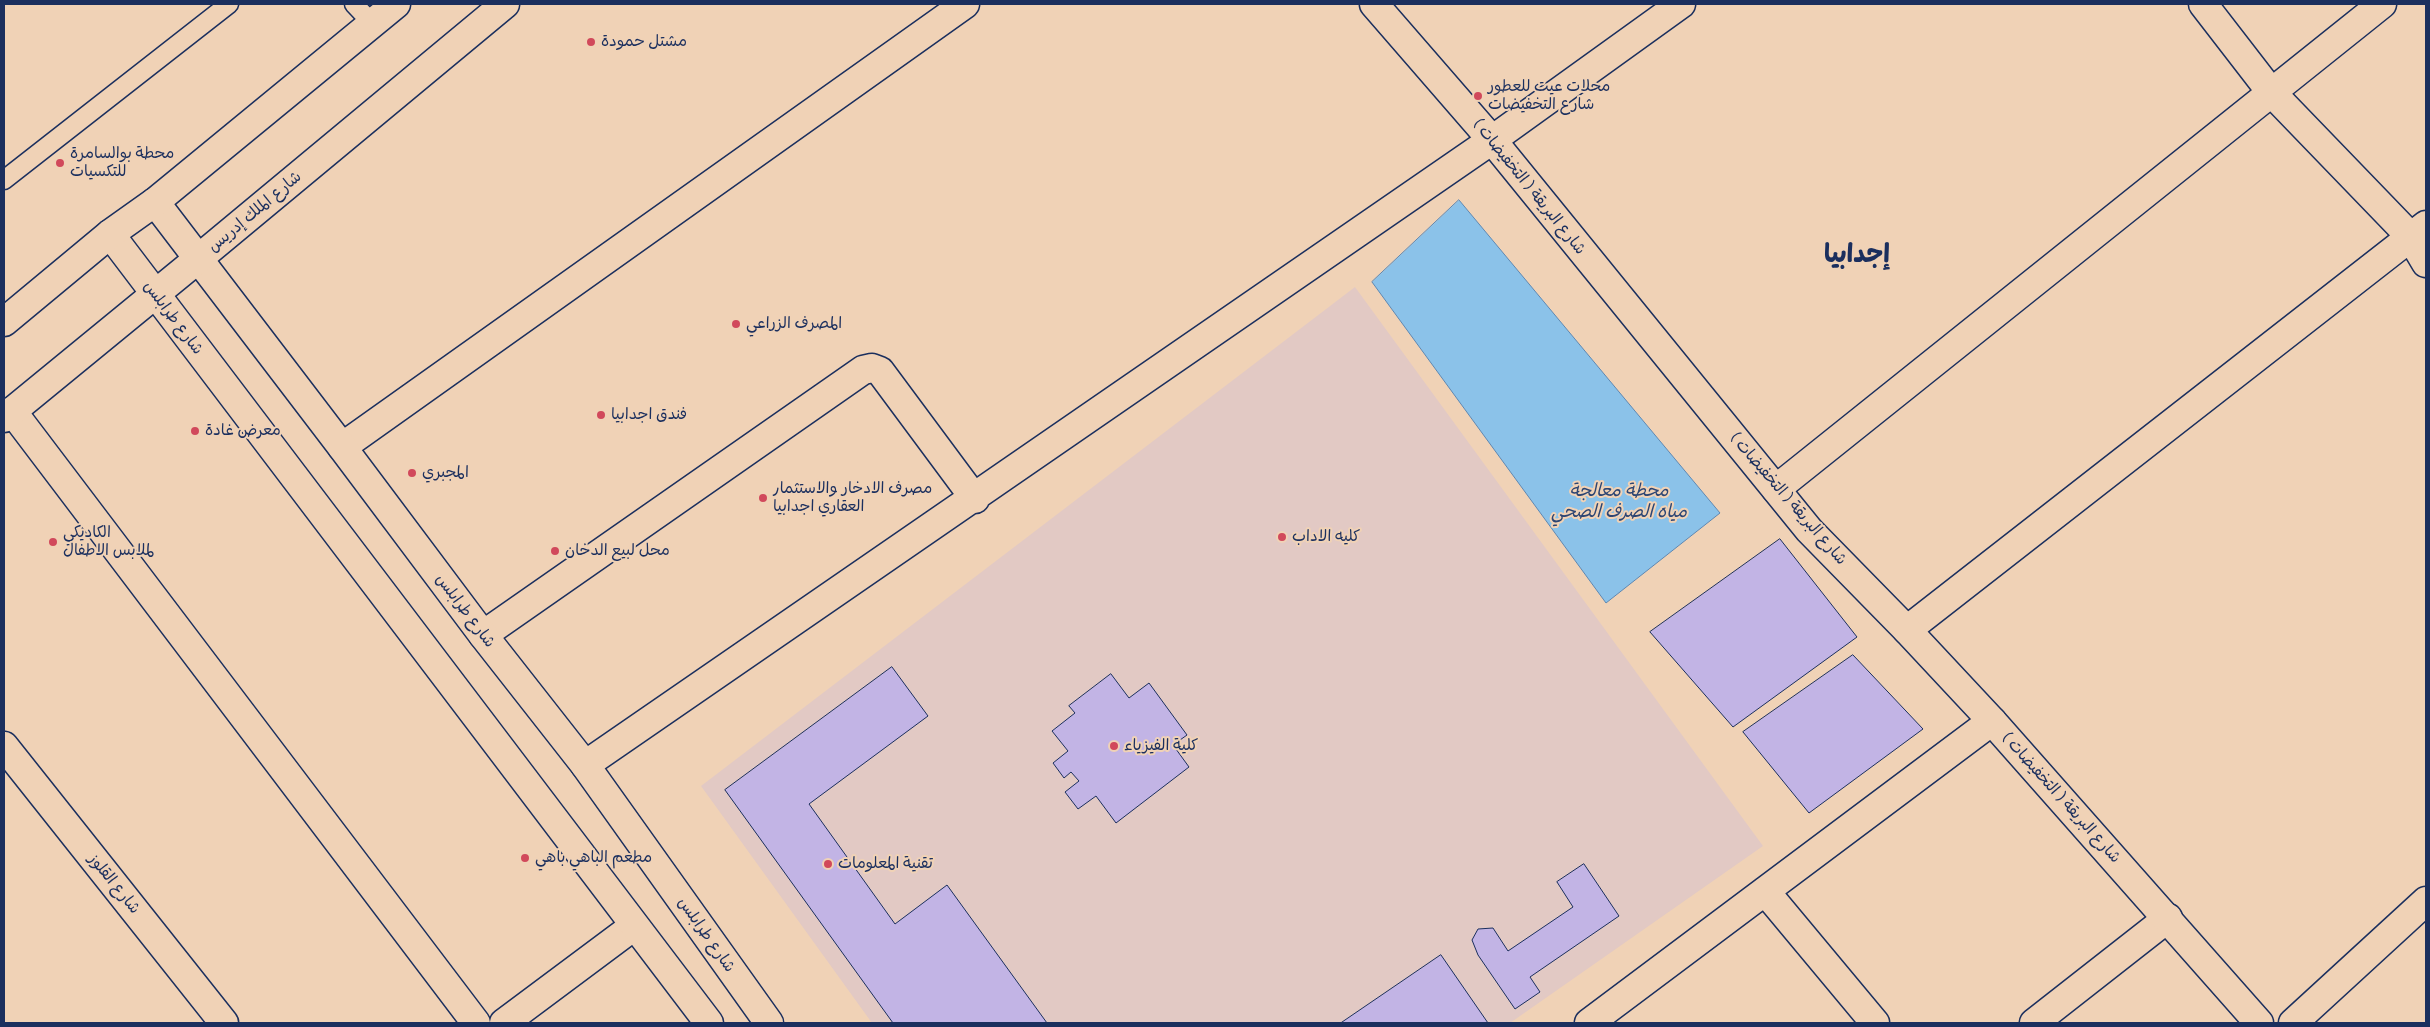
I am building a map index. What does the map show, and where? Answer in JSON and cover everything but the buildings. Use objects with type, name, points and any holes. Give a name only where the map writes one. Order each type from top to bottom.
[{"type":"main road","points":[[4,322],[110,234],[155,202],[396,4]]},
{"type":"main road","name":"شارع الملك إدريس","points":[[8,414],[505,4]]},
{"type":"main road","points":[[342,447],[965,4]]},
{"type":"main road","name":"شارع البريقة ( التخفيضات )","points":[[1374,4],[1492,140],[1809,530],[1907,630],[1992,721],[2259,1023]]},
{"type":"main road","points":[[585,766],[975,499],[1492,140],[1680,4]]},
{"type":"main road","points":[[2203,4],[2271,92],[2418,231],[2426,263]]},
{"type":"main road","points":[[1776,489],[2382,4]]},
{"type":"main road","name":"شارع طرابلس","points":[[155,202],[483,635],[585,766],[769,1023]]},
{"type":"main road","points":[[1907,630],[2418,231]]},
{"type":"main road","name":"شارع طرابلس","points":[[110,234],[709,1023]]},
{"type":"main road","points":[[483,635],[863,370],[872,368],[880,371],[975,499]]},
{"type":"main road","points":[[8,414],[476,1023]]},
{"type":"main road","points":[[1589,1023],[1992,721]]},
{"type":"main road","name":"شارع القلوز","points":[[4,746],[224,1023]]},
{"type":"main road","points":[[1764,891],[1875,1023]]},
{"type":"main road","points":[[2293,1023],[2426,901]]},
{"type":"main road","points":[[2034,1023],[2168,918]]},
{"type":"main road","points":[[504,1023],[634,926]]},
{"type":"lane","points":[[4,180],[229,4]]},
{"type":"lane","points":[[354,4],[372,23]]},
{"type":"shaded area","name":"كليه الاداب","points":[[1355,287],[1763,846],[1510,1023],[872,1023],[701,786]]},
{"type":"water","name":"محطة معالجة مياه الصرف الصحي","points":[[1459,200],[1720,513],[1606,603],[1372,282]]},
{"type":"place","name":"مشتل حمودة","points":[[591,42]]},
{"type":"place","name":"محلات عيت للعطور شارع التخفيضات","points":[[1478,96]]},
{"type":"place","name":"محطة بوالسامرة للتكسيات","points":[[60,163]]},
{"type":"place","name":"المصرف الزراعي","points":[[736,324]]},
{"type":"place","name":"فندق اجدابيا","points":[[601,415]]},
{"type":"place","name":"معرض غادة","points":[[195,431]]},
{"type":"place","name":"المجبري","points":[[412,473]]},
{"type":"place","name":"مصرف الادخار والاستثمار العقاري اجدابيا","points":[[763,498]]},
{"type":"place","name":"كليه الاداب","points":[[1282,537]]},
{"type":"place","name":"الكاديكي لملابس الاطفال","points":[[53,542]]},
{"type":"place","name":"محل لبيع الدخان","points":[[555,551]]},
{"type":"place","name":"كلية الفيزياء","points":[[1114,746]]},
{"type":"place","name":"مطعم الباهي باهي","points":[[525,858]]},
{"type":"place","name":"تقنية المعلومات","points":[[828,864]]},
{"type":"district","name":"إجدابيا","points":[[1857,255]]}]
